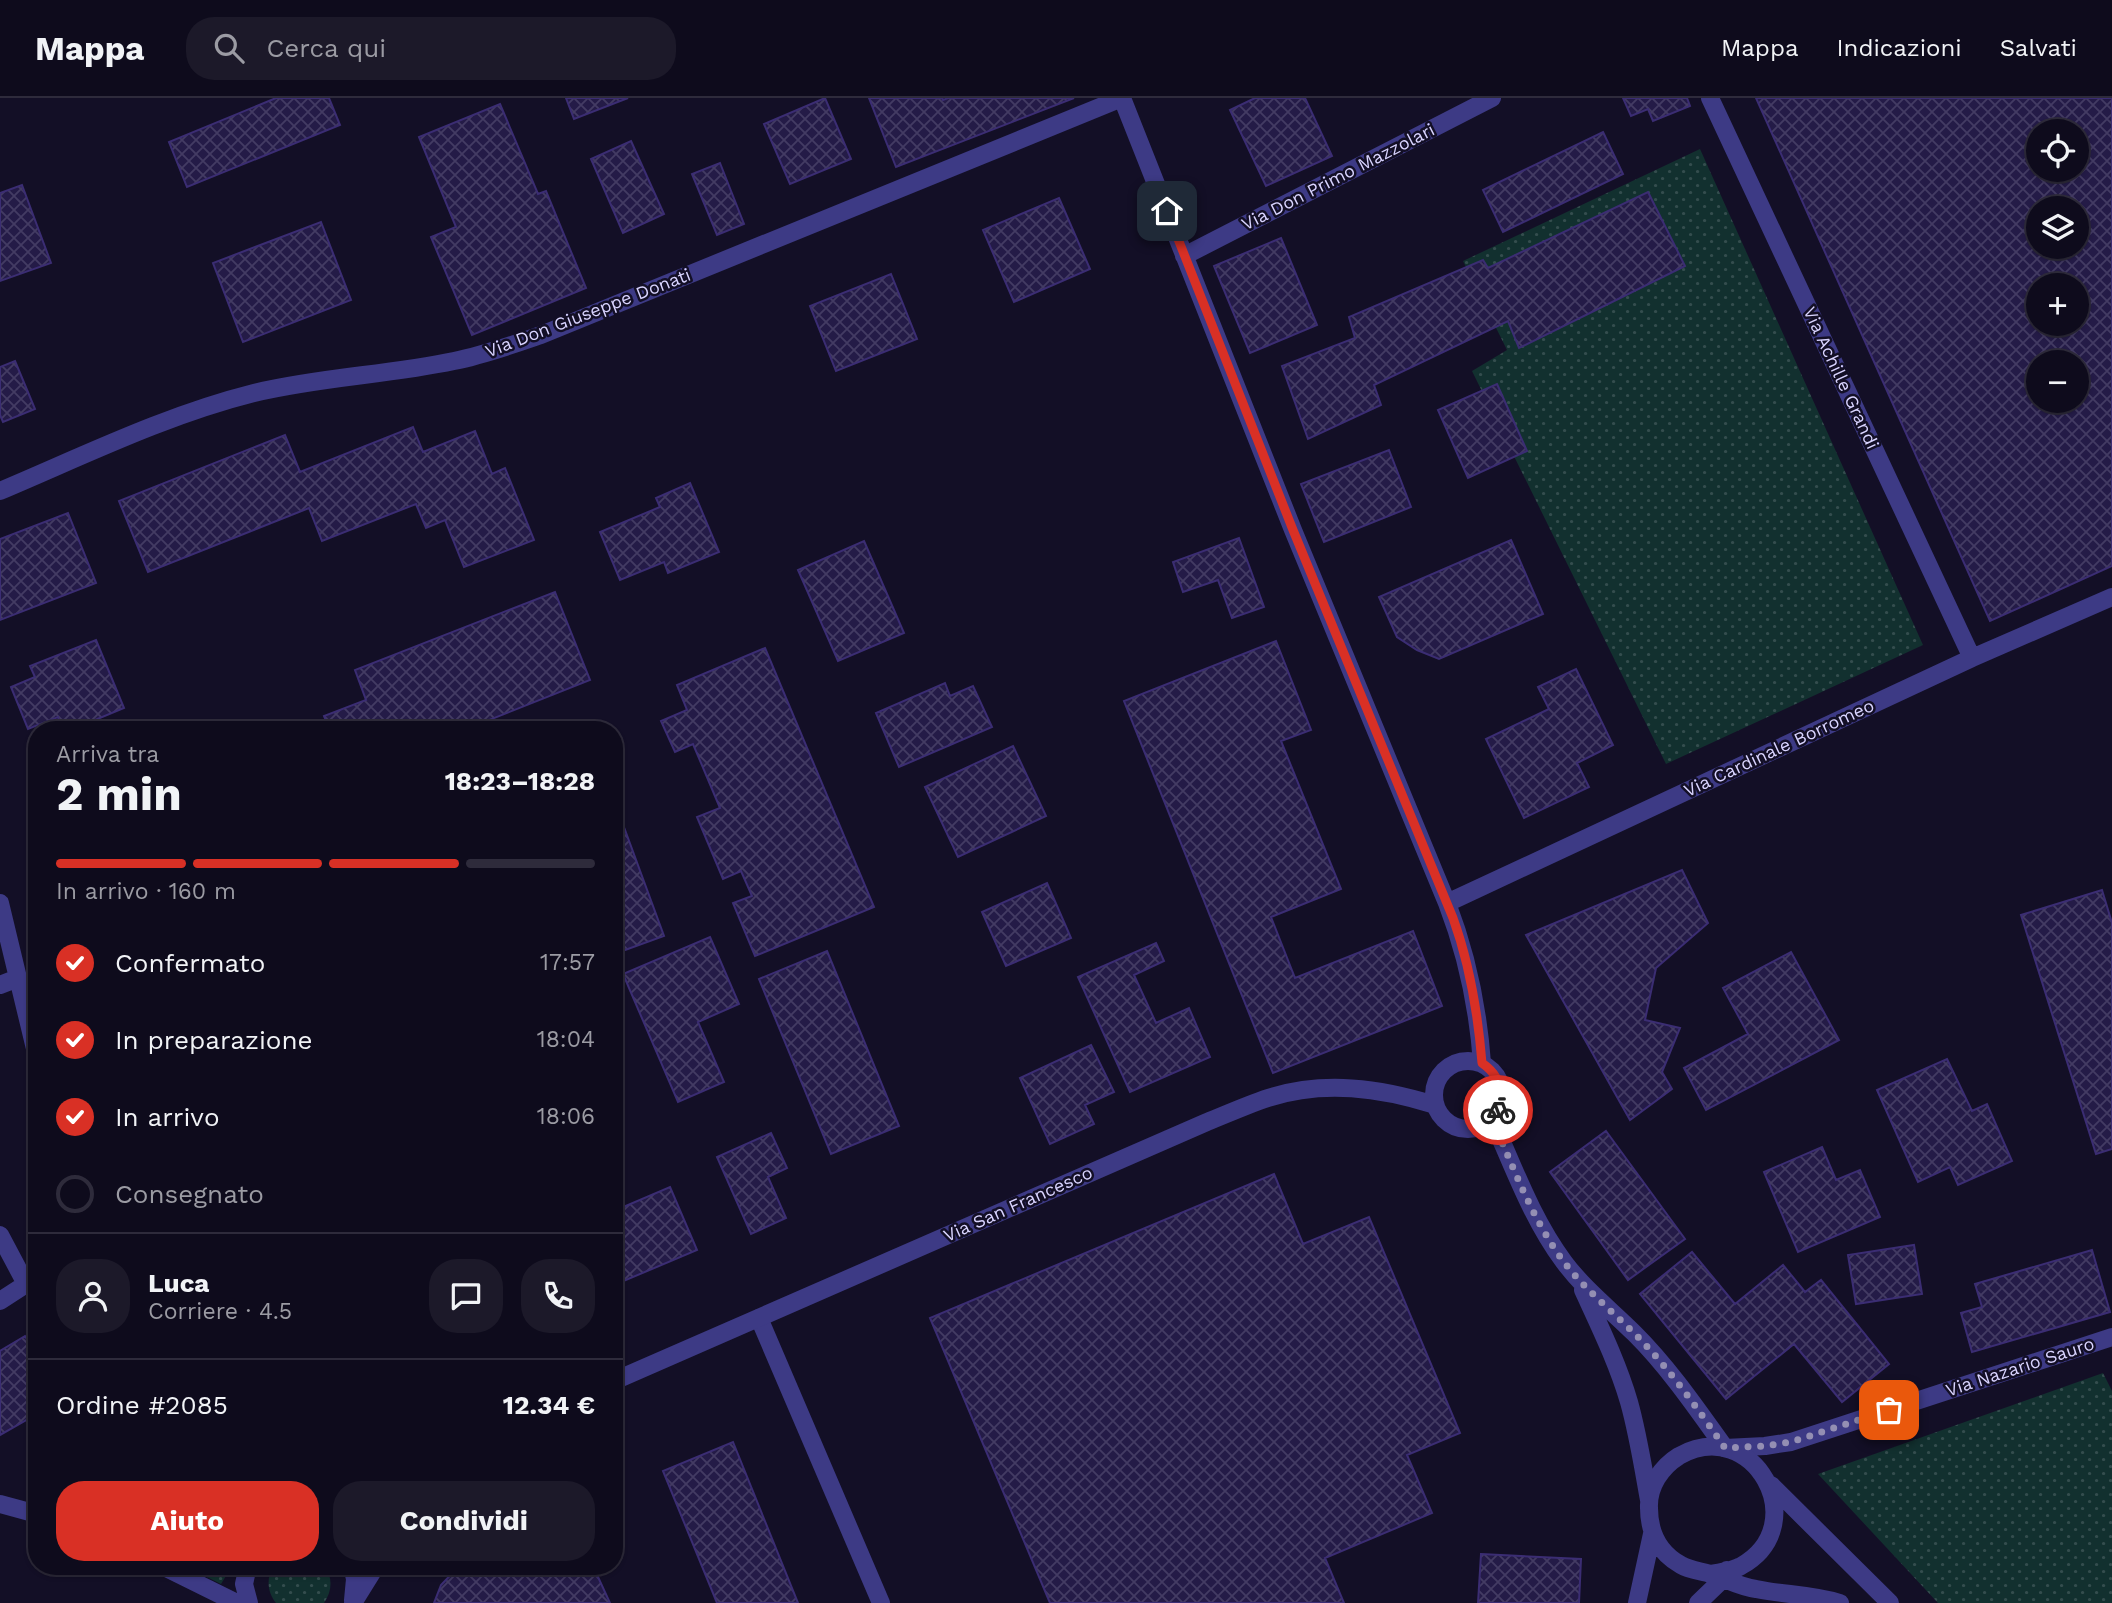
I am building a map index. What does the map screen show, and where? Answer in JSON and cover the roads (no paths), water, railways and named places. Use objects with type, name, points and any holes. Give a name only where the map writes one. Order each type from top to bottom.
[{"type":"street","points":[[1122,98],[1293,530],[1447,903],[1461,943],[1473,995],[1482,1063]]},
{"type":"street","name":"Via Don Giuseppe Donati","points":[[0,491],[169,420],[253,393],[354,375],[452,362],[541,335],[1122,98]]},
{"type":"street","name":"Via Don Primo Mazzolari","points":[[1184,256],[1492,98]]},
{"type":"street","name":"Via Achille Grandi","points":[[1710,98],[1972,658]]},
{"type":"street","name":"Via Cardinale Borromeo","points":[[1447,903],[1972,658],[2112,597]]},
{"type":"street","points":[[0,903],[28,1020]]},
{"type":"street","points":[[0,985],[18,978]]},
{"type":"street","points":[[1435,1105],[1434,1089],[1440,1075],[1451,1065],[1466,1061],[1482,1063],[1498,1078],[1502,1099],[1499,1110],[1492,1119],[1548,1239],[1581,1284],[1637,1336],[1684,1392],[1725,1448]]},
{"type":"street","name":"Via San Francesco","points":[[623,1377],[1207,1122],[1268,1098],[1323,1087],[1358,1088],[1387,1091],[1435,1105],[1441,1118],[1466,1130],[1480,1127],[1492,1119]]},
{"type":"street","points":[[0,1235],[28,1275]]},
{"type":"street","points":[[0,1301],[28,1284]]},
{"type":"street","points":[[1581,1284],[1616,1364],[1628,1401],[1649,1500],[1652,1534],[1665,1553],[1682,1566],[1720,1574],[1742,1586],[1804,1594],[1840,1603]]},
{"type":"street","points":[[759,1318],[881,1603]]},
{"type":"street","name":"Via Nazario Sauro","points":[[1725,1448],[1791,1442],[2112,1337]]},
{"type":"street","points":[[1649,1500],[1658,1475],[1670,1462],[1689,1451],[1703,1447],[1725,1448],[1743,1455],[1890,1603]]},
{"type":"street","points":[[1699,1603],[1720,1574],[1740,1567],[1765,1545],[1773,1525],[1775,1504],[1769,1484]]},
{"type":"street","points":[[0,1504],[28,1512]]},
{"type":"street","points":[[1637,1603],[1652,1534]]},
{"type":"street","points":[[180,1575],[237,1603]]},
{"type":"street","points":[[246,1575],[244,1584],[249,1603]]},
{"type":"street","points":[[353,1603],[354,1575]]},
{"type":"street","points":[[353,1603],[370,1575]]}]
